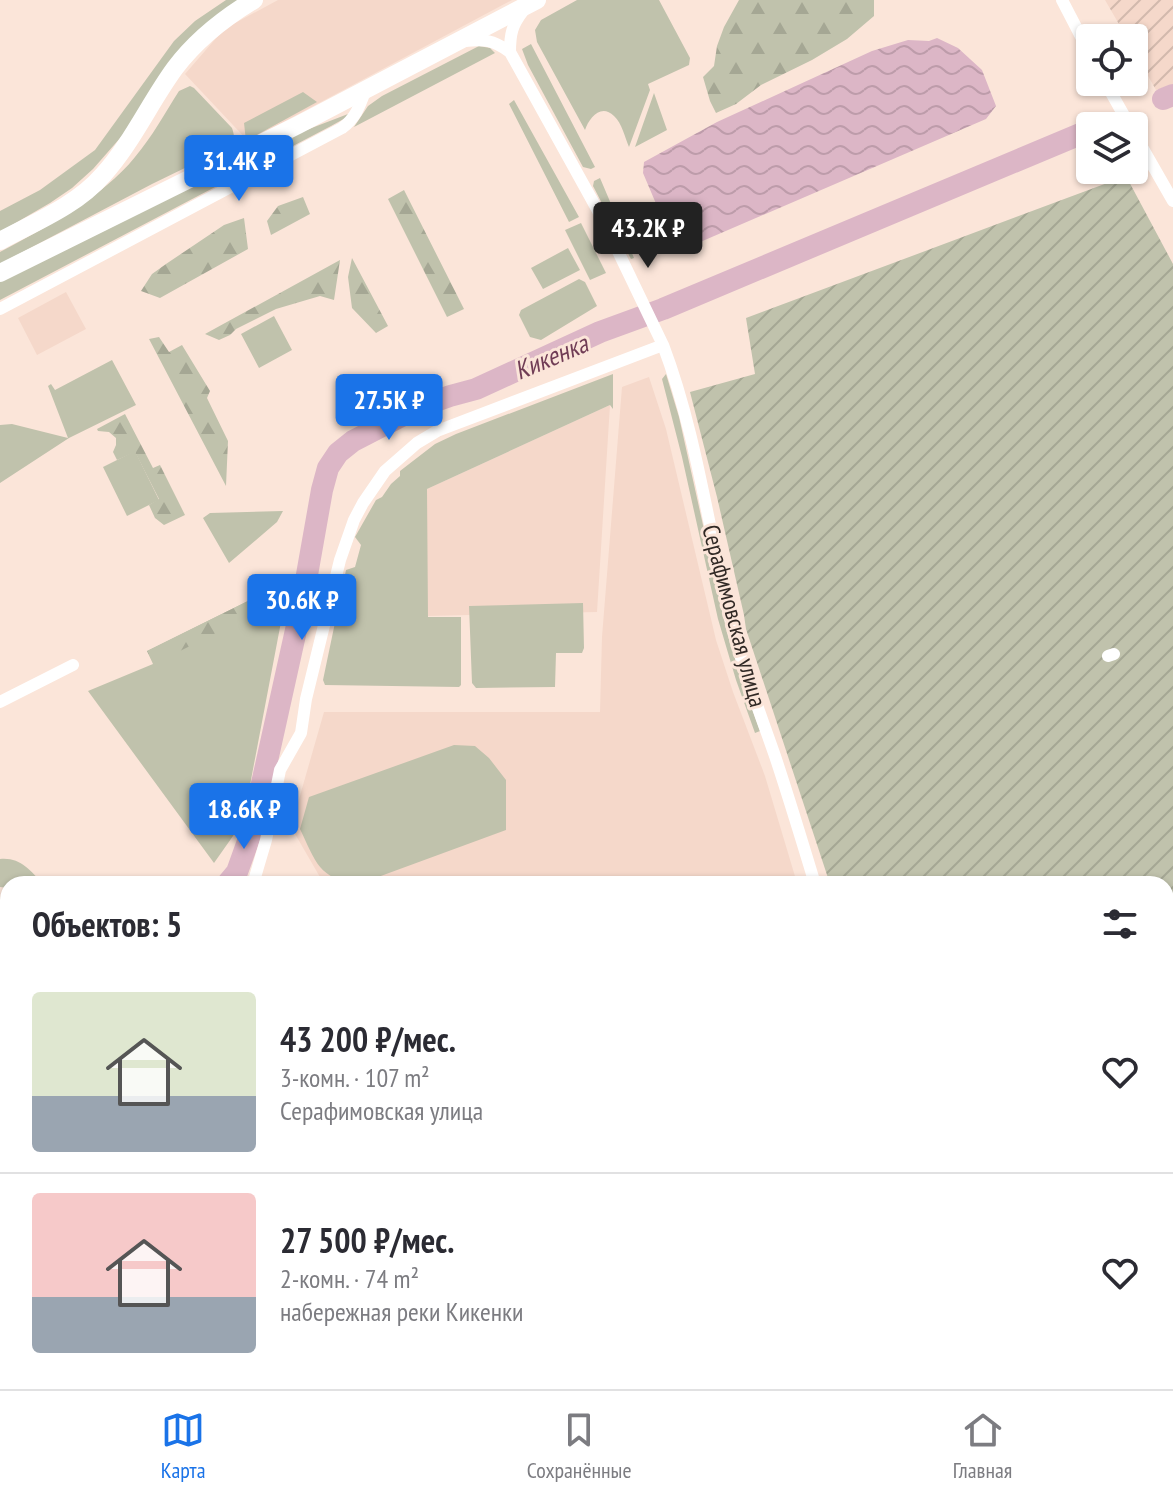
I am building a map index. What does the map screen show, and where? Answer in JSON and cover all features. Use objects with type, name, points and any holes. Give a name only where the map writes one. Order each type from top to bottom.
[{"type":"main road","points":[[0,241],[81,196],[103,176],[186,55],[216,26],[254,0]]},
{"type":"main road","points":[[0,273],[532,2]]},
{"type":"street","points":[[1062,0],[1076,27]]},
{"type":"street","points":[[510,52],[513,23],[532,2]]},
{"type":"street","points":[[459,41],[495,41],[510,52]]},
{"type":"street","name":"Серафимовская улица","points":[[510,52],[582,180],[642,298],[674,374],[730,620],[812,876]]},
{"type":"street","points":[[0,309],[342,128],[351,122],[358,111],[366,89]]},
{"type":"street","points":[[1148,157],[1173,201]]},
{"type":"street","points":[[255,876],[280,770],[301,733],[306,699],[340,560],[354,520],[378,479],[417,443],[437,431],[663,345]]},
{"type":"street","points":[[0,702],[73,665]]},
{"type":"shaded area","points":[[278,0],[512,0],[248,141],[185,74],[224,29]]},
{"type":"shaded area","points":[[1105,0],[1173,0],[1173,84],[1156,90],[1148,76],[1148,24],[1119,24]]},
{"type":"shaded area","points":[[66,292],[86,329],[37,355],[18,318]]},
{"type":"shaded area","points":[[649,377],[666,429],[716,640],[765,776],[795,876],[319,876],[291,827],[324,712],[600,712],[602,637],[622,387]]},
{"type":"shaded area","points":[[610,405],[597,612],[427,616],[427,489]]},
{"type":"green space","points":[[226,0],[241,0],[93,169],[50,203],[0,232],[0,211],[40,190],[95,150],[174,41],[195,21]]},
{"type":"green space","points":[[577,0],[659,0],[690,58],[689,65],[648,84],[650,90],[629,147],[619,123],[609,112],[596,114],[585,130],[537,42],[535,30],[541,20]]},
{"type":"green space","points":[[739,0],[874,0],[874,16],[847,39],[716,113],[703,77],[714,66],[724,27]]},
{"type":"green space","points":[[531,44],[595,167],[591,169],[583,167],[528,65],[522,49]]},
{"type":"green space","points":[[479,46],[490,48],[495,53],[354,127],[368,106],[382,96]]},
{"type":"green space","points":[[190,86],[232,128],[234,138],[228,147],[0,264],[0,252],[72,210],[122,172],[147,141],[179,91]]},
{"type":"green space","points":[[303,92],[317,102],[246,141],[244,123]]},
{"type":"green space","points":[[654,93],[667,130],[635,147]]},
{"type":"green space","points":[[514,100],[579,217],[569,222],[509,104]]},
{"type":"green space","points":[[348,114],[331,126],[0,300],[0,279],[296,134]]},
{"type":"green space","points":[[600,178],[634,258],[631,259],[593,186],[594,181]]},
{"type":"green space","points":[[1105,184],[1130,184],[1173,264],[1173,876],[827,876],[746,629],[690,392],[755,374],[746,318]]},
{"type":"green space","points":[[404,190],[464,309],[447,317],[388,199]]},
{"type":"green space","points":[[303,197],[310,214],[271,235],[267,221],[278,206]]},
{"type":"green space","points":[[244,218],[248,249],[160,298],[141,291],[152,274],[166,264],[224,225]]},
{"type":"green space","points":[[581,223],[606,273],[590,280],[565,230]]},
{"type":"green space","points":[[568,248],[580,270],[543,289],[531,268]]},
{"type":"green space","points":[[352,258],[388,326],[376,333],[352,308],[348,277]]},
{"type":"green space","points":[[340,260],[334,300],[320,296],[276,309],[219,340],[205,334]]},
{"type":"green space","points":[[579,279],[585,282],[597,306],[541,340],[530,337],[519,315],[521,310]]},
{"type":"green space","points":[[274,316],[292,350],[259,368],[241,334]]},
{"type":"green space","points":[[159,337],[169,352],[182,345],[210,391],[207,398],[228,441],[226,486],[149,339]]},
{"type":"green space","points":[[112,360],[136,405],[69,438],[0,483],[0,425],[12,424],[68,438],[48,386],[51,384],[55,390]]},
{"type":"green space","points":[[613,374],[613,409],[610,405],[427,489],[428,617],[461,617],[461,685],[325,685],[323,680],[346,570],[355,567],[361,545],[355,537],[376,500],[400,476],[400,471],[435,444],[456,434]]},
{"type":"green space","points":[[666,374],[679,417],[727,633],[760,731],[755,733],[718,619],[662,379]]},
{"type":"green space","points":[[125,414],[153,468],[160,465],[185,515],[164,525],[155,518],[149,505],[159,499],[135,452],[117,460],[113,452],[116,438],[109,432],[97,429]]},
{"type":"green space","points":[[135,451],[159,500],[127,516],[103,467]]},
{"type":"green space","points":[[283,511],[277,522],[229,563],[203,518],[210,513]]},
{"type":"green space","points":[[254,598],[260,611],[278,607],[281,622],[246,806],[233,836],[214,863],[88,691],[153,664],[147,651]]},
{"type":"green space","points":[[254,598],[260,611],[154,664],[147,651]]},
{"type":"green space","points":[[583,603],[584,648],[582,653],[556,653],[555,687],[476,688],[472,683],[469,606]]},
{"type":"green space","points":[[454,745],[475,746],[506,780],[506,830],[381,876],[332,876],[320,867],[300,829],[309,797]]},
{"type":"green space","points":[[0,859],[19,862],[36,876],[0,876]]},
{"type":"water","points":[[937,38],[958,48],[982,70],[996,106],[986,119],[684,249],[671,239],[643,173],[644,162],[717,122],[872,51],[908,40],[929,41]]},
{"type":"waterway","name":"Кикенка","points":[[1163,99],[1173,95]]},
{"type":"waterway","name":"Кикенка","points":[[234,876],[251,833],[302,603],[322,490],[328,468],[338,453],[353,441],[419,407],[476,389],[600,332],[663,309],[1076,136]]},
{"type":"waterway","name":"Кикенка","points":[[663,309],[666,316]]}]
